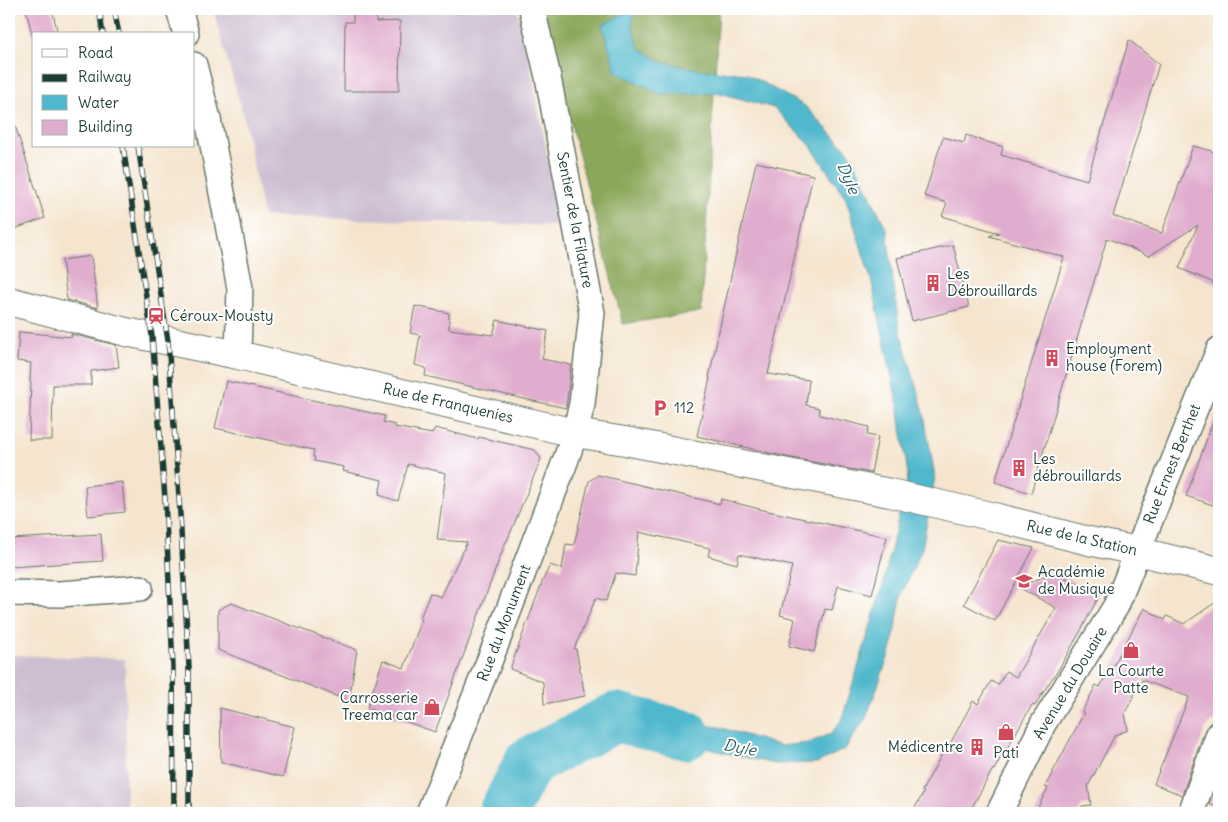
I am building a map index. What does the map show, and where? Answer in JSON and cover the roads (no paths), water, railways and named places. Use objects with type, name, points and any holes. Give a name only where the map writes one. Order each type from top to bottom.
[{"type":"street","points":[[179,9],[185,32]]},
{"type":"street","name":"Sentier de la Filature","points":[[532,9],[548,77],[592,313],[582,404],[575,432]]},
{"type":"street","points":[[195,69],[208,119],[240,288],[238,355]]},
{"type":"street","name":"Rue de Franquenies","points":[[9,301],[126,332],[238,355],[575,432],[890,493]]},
{"type":"street","name":"Rue Ernest Berthet","points":[[1138,551],[1219,350]]},
{"type":"street","name":"Rue du Monument","points":[[429,813],[496,644],[575,432]]},
{"type":"street","name":"Rue de la Station","points":[[890,493],[1219,571]]},
{"type":"street","name":"Avenue du Douaire","points":[[999,813],[1043,724],[1116,606],[1138,551]]},
{"type":"street","points":[[9,593],[60,594],[140,588]]},
{"type":"street","points":[[1191,813],[1219,734]]},
{"type":"water","points":[[634,9],[632,24],[639,48],[662,62],[697,69],[747,74],[805,106],[850,153],[887,230],[899,327],[923,409],[935,477],[922,549],[902,593],[892,647],[866,718],[845,749],[817,763],[774,764],[641,732],[582,739],[539,762],[518,798],[514,813],[494,813],[504,785],[532,742],[575,724],[632,715],[719,727],[781,746],[808,743],[831,734],[842,719],[883,585],[908,475],[898,406],[871,279],[846,199],[811,146],[774,108],[720,93],[661,94],[616,72],[602,25]]},
{"type":"waterway","name":"Dyle","points":[[503,813],[529,762],[616,717],[686,735]]},
{"type":"railway","points":[[99,9],[103,32]]},
{"type":"railway","points":[[114,9],[119,32]]},
{"type":"railway","points":[[123,148],[152,336],[165,498],[173,667],[174,813]]},
{"type":"railway","points":[[138,148],[168,341],[189,667],[189,813]]},
{"type":"place","name":"Les Débrouillards","points":[[933,283]]},
{"type":"place","name":"Céroux-Mousty","points":[[156,316]]},
{"type":"place","name":"Employment house (Forem)","points":[[1052,358]]},
{"type":"place","name":"112","points":[[660,408]]},
{"type":"place","name":"Les débrouillards","points":[[1019,468]]},
{"type":"place","name":"Académie de Musique","points":[[1024,581]]},
{"type":"place","name":"La Courte Patte","points":[[1131,650]]},
{"type":"place","name":"Carrosserie Treema car","points":[[432,707]]},
{"type":"place","name":"Pati","points":[[1006,732]]},
{"type":"place","name":"Médicentre","points":[[977,747]]}]
